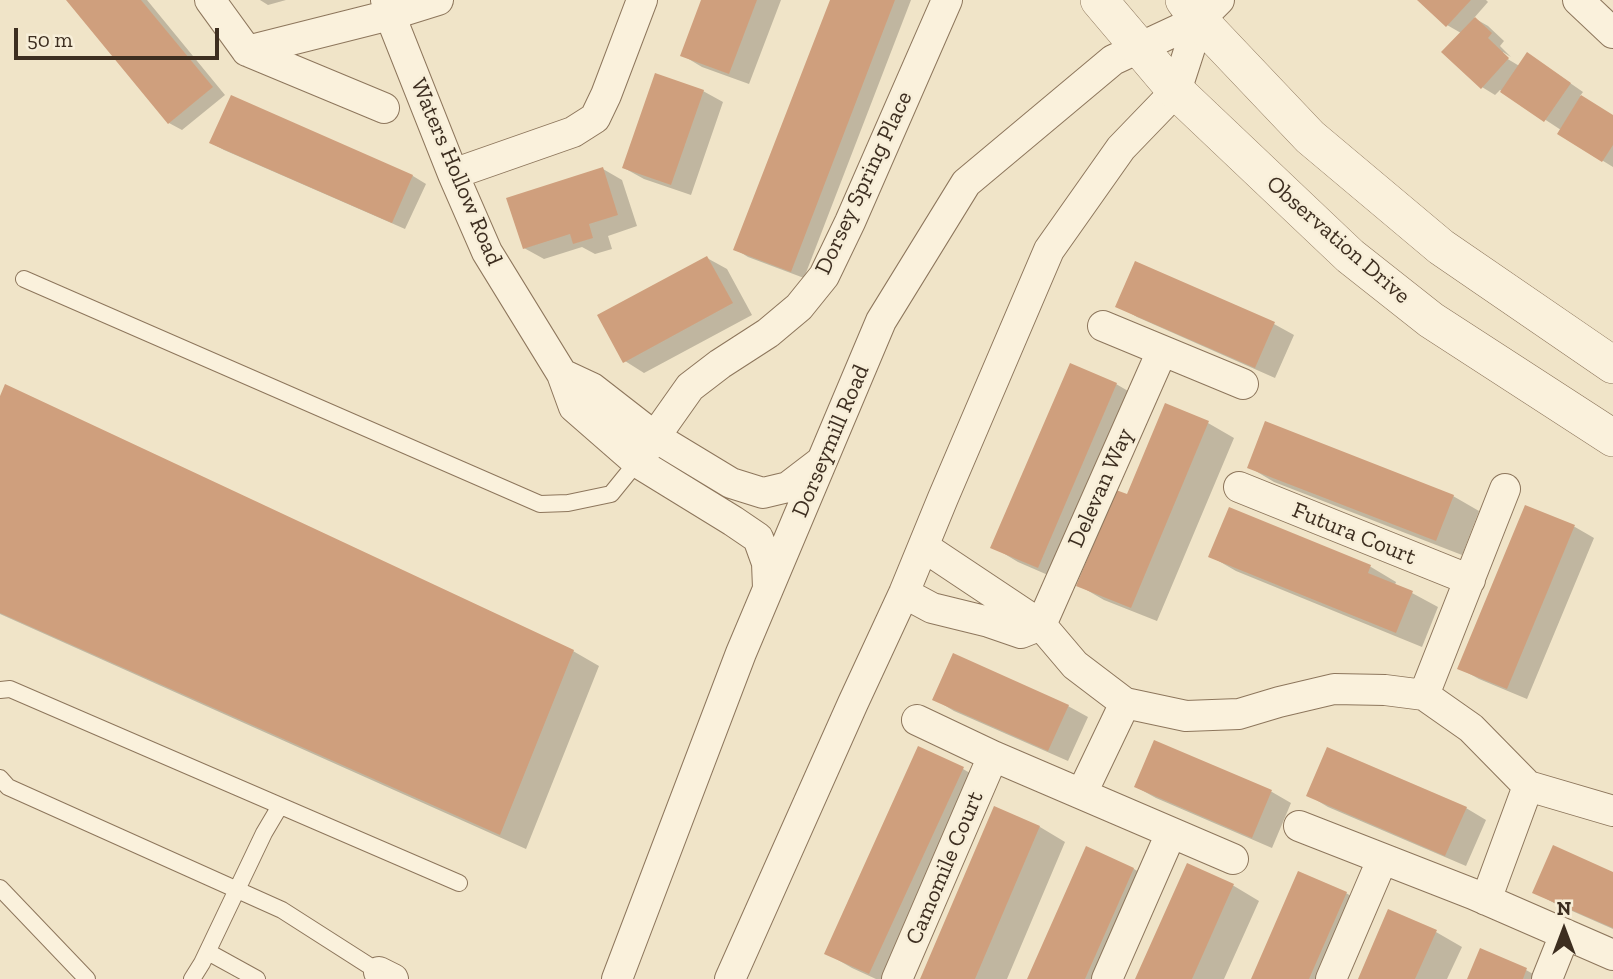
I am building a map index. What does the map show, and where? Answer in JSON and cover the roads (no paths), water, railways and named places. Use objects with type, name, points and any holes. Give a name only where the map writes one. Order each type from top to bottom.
[{"type":"street","points":[[209,0],[247,51],[384,108]]},
{"type":"street","points":[[247,51],[388,7],[438,0]]},
{"type":"street","points":[[453,174],[573,132],[595,118],[642,0]]},
{"type":"street","name":"Dorsey Spring Place","points":[[637,462],[690,387],[768,333],[799,307],[824,276],[947,0]]},
{"type":"street","name":"Observation Drive","points":[[1099,0],[1176,91],[1350,256],[1431,320],[1613,438]]},
{"type":"street","points":[[1578,0],[1613,32]]},
{"type":"street","name":"Waters Hollow Road","points":[[388,7],[453,174],[487,252],[562,374],[574,407],[637,462],[758,538],[767,563],[768,590]]},
{"type":"street","points":[[730,979],[904,593],[1049,250],[1121,148],[1176,91],[1201,7]]},
{"type":"street","points":[[1201,7],[1310,137],[1431,239],[1613,365]]},
{"type":"street","name":"Dorseymill Road","points":[[617,979],[741,653],[881,321],[966,183],[1113,60],[1139,47],[1201,7]]},
{"type":"street","points":[[1103,326],[1243,384]]},
{"type":"street","name":"Delevan Way","points":[[1041,625],[1162,351]]},
{"type":"street","points":[[562,374],[592,388],[655,437],[731,482],[763,492],[788,487],[823,460]]},
{"type":"street","name":"Futura Court","points":[[1239,487],[1470,580]]},
{"type":"street","points":[[1423,695],[1505,489]]},
{"type":"street","points":[[924,547],[1041,625],[1075,665],[1125,703],[1186,716],[1239,714],[1334,689],[1385,690],[1423,695],[1471,728],[1528,786],[1613,811]]},
{"type":"street","points":[[904,593],[932,608],[1021,633],[1041,625]]},
{"type":"street","points":[[1082,793],[1125,703]]},
{"type":"street","points":[[917,720],[993,757],[1233,859]]},
{"type":"street","name":"Camomile Court","points":[[897,979],[993,757]]},
{"type":"street","points":[[1486,900],[1528,786]]},
{"type":"street","points":[[1299,826],[1486,900],[1613,955]]},
{"type":"street","points":[[1107,979],[1171,833]]},
{"type":"street","points":[[1331,979],[1382,860]]},
{"type":"street","points":[[1547,979],[1565,934]]},
{"type":"lane","points":[[24,279],[540,504],[568,503],[611,494],[637,462]]},
{"type":"lane","points":[[0,690],[10,689],[459,883]]},
{"type":"lane","points":[[0,778],[8,787],[282,910],[386,977]]},
{"type":"lane","points":[[192,979],[280,806]]},
{"type":"lane","points":[[0,888],[87,979]]},
{"type":"lane","points":[[208,952],[257,979]]}]
